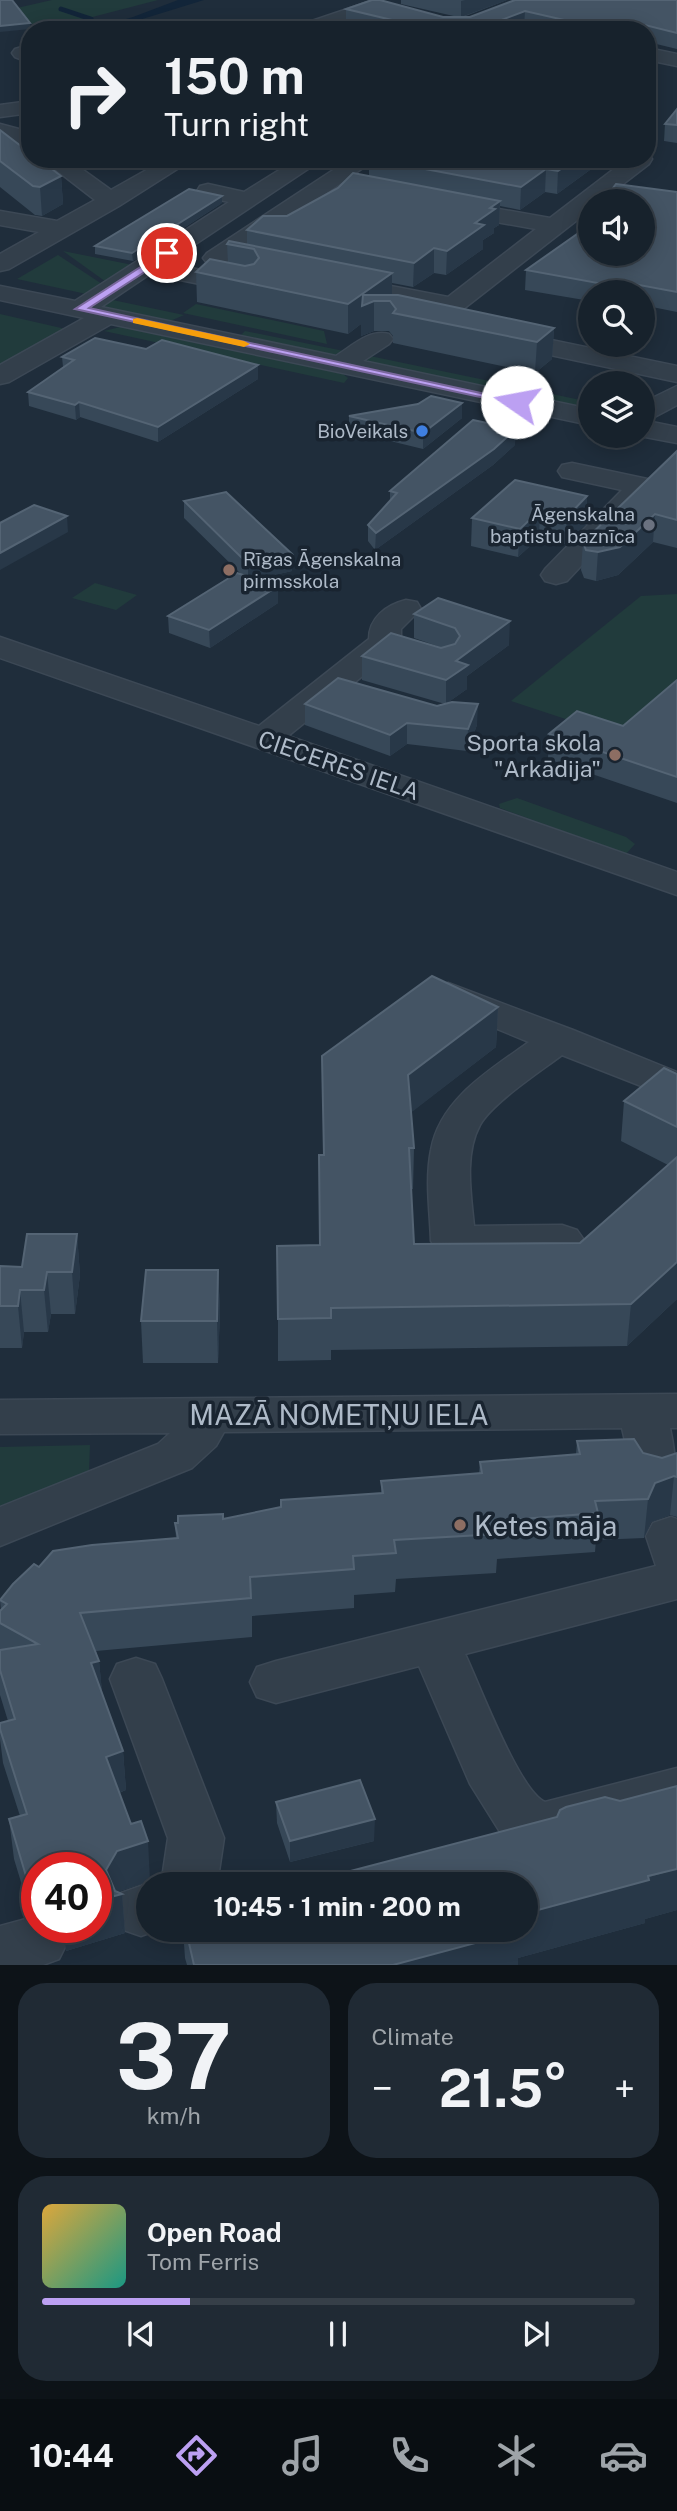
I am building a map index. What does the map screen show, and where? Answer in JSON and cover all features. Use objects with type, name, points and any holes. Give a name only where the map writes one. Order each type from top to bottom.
[{"type":"street","points":[[330,21],[374,6],[413,15]]},
{"type":"street","points":[[656,56],[677,60]]},
{"type":"street","points":[[0,111],[21,108]]},
{"type":"street","points":[[0,130],[21,138]]},
{"type":"street","points":[[0,142],[21,140]]},
{"type":"street","points":[[65,168],[111,201]]},
{"type":"street","points":[[0,264],[167,168]]},
{"type":"street","points":[[80,309],[298,168]]},
{"type":"street","points":[[352,168],[215,258],[467,331],[677,374]]},
{"type":"street","points":[[316,286],[453,305],[628,168]]},
{"type":"street","points":[[329,183],[355,188]]},
{"type":"street","points":[[208,191],[248,200]]},
{"type":"street","points":[[431,204],[556,226]]},
{"type":"street","points":[[0,218],[61,229]]},
{"type":"street","points":[[147,266],[284,294]]},
{"type":"street","points":[[0,293],[578,415]]},
{"type":"street","points":[[0,376],[108,315]]},
{"type":"street","points":[[339,365],[388,334]]},
{"type":"street","points":[[655,407],[677,394]]},
{"type":"street","points":[[655,431],[677,435]]},
{"type":"street","points":[[572,471],[661,468]]},
{"type":"street","points":[[556,575],[661,468]]},
{"type":"street","points":[[385,642],[385,626],[406,609]]},
{"type":"street","points":[[385,642],[415,652]]},
{"type":"street","points":[[264,739],[385,642]]},
{"type":"street","name":"CIECERES IELA","points":[[0,647],[677,884]]},
{"type":"street","points":[[333,685],[371,696]]},
{"type":"street","points":[[432,988],[677,1087]]},
{"type":"street","points":[[559,1038],[465,1115],[453,1144],[451,1166],[453,1241],[562,1240]]},
{"type":"street","points":[[657,1476],[665,1408]]},
{"type":"street","name":"MAZĀ NOMETŅU IELA","points":[[0,1417],[665,1408]]},
{"type":"street","points":[[0,1527],[175,1456],[199,1434],[208,1415]]},
{"type":"street","points":[[276,1682],[434,1642],[675,1558]]},
{"type":"street","points":[[434,1642],[497,1784],[520,1816],[542,1826],[677,1791]]},
{"type":"street","points":[[136,1679],[196,1838],[191,1872]]},
{"type":"green space","points":[[52,0],[158,0],[77,21],[29,21],[17,8]]},
{"type":"green space","points":[[63,251],[138,266],[109,284]]},
{"type":"green space","points":[[58,255],[105,286],[91,295],[17,279]]},
{"type":"green space","points":[[108,299],[184,315],[168,322],[105,308],[103,306]]},
{"type":"green space","points":[[196,304],[324,331],[327,344],[183,313]]},
{"type":"green space","points":[[0,314],[70,330],[0,369]]},
{"type":"green space","points":[[124,326],[343,374],[348,378],[344,383],[104,331]]},
{"type":"green space","points":[[245,331],[344,351],[331,356],[240,336]]},
{"type":"green space","points":[[370,356],[578,399],[578,407],[369,363],[367,361]]},
{"type":"green space","points":[[95,583],[137,595],[116,610],[72,598]]},
{"type":"green space","points":[[677,594],[677,703],[632,741],[511,701],[641,596]]},
{"type":"green space","points":[[517,798],[626,837],[635,844],[626,854],[500,808],[499,804]]},
{"type":"green space","points":[[90,1445],[89,1472],[0,1506],[0,1447]]},
{"type":"water","points":[[178,0],[204,0],[136,21],[119,21]]},
{"type":"building","points":[[0,0],[12,0],[28,21],[21,21],[21,24],[0,26]]},
{"type":"building","points":[[380,0],[443,17],[470,17],[515,0],[677,0],[677,33],[656,28],[656,21],[569,21],[525,11],[499,21],[396,21],[346,9]]},
{"type":"building","points":[[677,109],[677,125],[665,124]]},
{"type":"building","points":[[0,130],[21,146],[21,168],[51,168],[61,176],[40,187],[33,186],[0,161]]},
{"type":"building","points":[[420,168],[562,168],[558,171],[546,169],[521,187]]},
{"type":"building","points":[[353,173],[500,201],[490,208],[495,209],[475,223],[484,225],[447,251],[434,248],[414,263],[247,230],[263,216],[287,216],[338,188]]},
{"type":"building","points":[[616,184],[654,189],[612,189]]},
{"type":"building","points":[[189,189],[222,196],[132,253],[95,246]]},
{"type":"building","points":[[655,189],[677,192],[677,292],[655,288],[655,280],[581,280],[526,270],[577,234],[578,266],[655,266]]},
{"type":"building","points":[[229,241],[392,273],[348,304],[196,272],[210,259],[245,266],[254,264],[259,258],[254,249],[227,244]]},
{"type":"building","points":[[363,295],[398,295],[554,328],[537,342],[393,313],[396,309],[390,301],[374,301],[362,306]]},
{"type":"building","points":[[95,338],[146,349],[162,340],[258,365],[158,427],[79,402],[75,405],[28,392],[74,360],[62,357]]},
{"type":"building","points":[[431,396],[462,403],[423,433],[349,416],[418,404]]},
{"type":"building","points":[[473,420],[516,429],[494,449],[376,533],[368,525],[397,493],[390,491]]},
{"type":"building","points":[[677,451],[677,520],[655,514],[620,547],[598,552],[586,550],[583,542]]},
{"type":"building","points":[[515,480],[587,496],[567,517],[540,510],[520,529],[472,518]]},
{"type":"building","points":[[226,492],[292,554],[248,564],[184,501]]},
{"type":"building","points":[[34,505],[67,516],[0,553],[0,523]]},
{"type":"building","points":[[237,573],[278,586],[209,630],[168,616]]},
{"type":"building","points":[[438,598],[510,621],[456,661],[468,665],[446,680],[362,656],[391,633],[441,648],[455,644],[460,636],[455,628],[414,614]]},
{"type":"building","points":[[338,678],[437,706],[452,702],[478,704],[468,729],[407,723],[390,735],[305,704]]},
{"type":"building","points":[[677,680],[677,777],[549,734],[577,711],[623,726]]},
{"type":"building","points":[[432,976],[498,1007],[408,1075],[414,1148],[409,1148],[414,1244],[580,1243],[677,1157],[677,1262],[631,1304],[331,1308],[331,1318],[278,1319],[277,1246],[320,1245],[319,1155],[324,1155],[322,1056]]},
{"type":"building","points":[[664,1068],[677,1074],[677,1127],[624,1101]]},
{"type":"building","points":[[27,1234],[77,1234],[72,1272],[47,1272],[44,1290],[20,1290],[18,1306],[0,1306],[0,1266],[22,1267]]},
{"type":"building","points":[[146,1270],[218,1270],[217,1321],[141,1321]]},
{"type":"building","points":[[634,1439],[643,1453],[662,1458],[677,1453],[677,1477],[655,1483],[648,1499],[595,1501],[598,1513],[495,1521],[498,1534],[394,1540],[396,1553],[353,1556],[354,1569],[250,1577],[251,1598],[80,1613],[99,1661],[91,1663],[123,1751],[106,1757],[131,1824],[141,1821],[148,1841],[117,1851],[112,1860],[112,1852],[21,1852],[21,1859],[9,1819],[27,1814],[0,1729],[0,1723],[15,1719],[0,1670],[0,1650],[38,1644],[0,1623],[0,1611],[7,1604],[0,1600],[34,1564],[39,1567],[53,1551],[178,1538],[175,1523],[178,1523],[178,1516],[223,1514],[223,1519],[281,1507],[281,1500],[383,1493],[381,1481],[482,1473],[480,1462],[580,1454],[577,1441]]},
{"type":"building","points":[[360,1780],[375,1819],[290,1841],[276,1802]]},
{"type":"building","points":[[677,1786],[677,1869],[648,1876],[649,1880],[538,1910],[538,1872],[347,1872],[557,1817],[560,1810],[566,1807],[605,1797],[620,1801]]},
{"type":"building","points":[[112,1884],[115,1891],[122,1894],[112,1897]]},
{"type":"building","points":[[189,1942],[479,1942],[393,1965],[194,1965]]},
{"type":"waterway","points":[[61,9],[91,19]]},
{"type":"slow traffic","points":[[137,321],[244,344]]},
{"type":"place","name":"BioVeikals","points":[[422,431]]},
{"type":"place","name":"Āgenskalna baptistu baznīca","points":[[649,525]]},
{"type":"place","name":"Rīgas Āgenskalna pirmsskola","points":[[229,570]]},
{"type":"place","name":"Sporta skola \"Arkādija\"","points":[[615,755]]},
{"type":"place","name":"Ketes māja","points":[[460,1525]]},
{"type":"route","points":[[167,253],[80,309],[517,402]]}]
